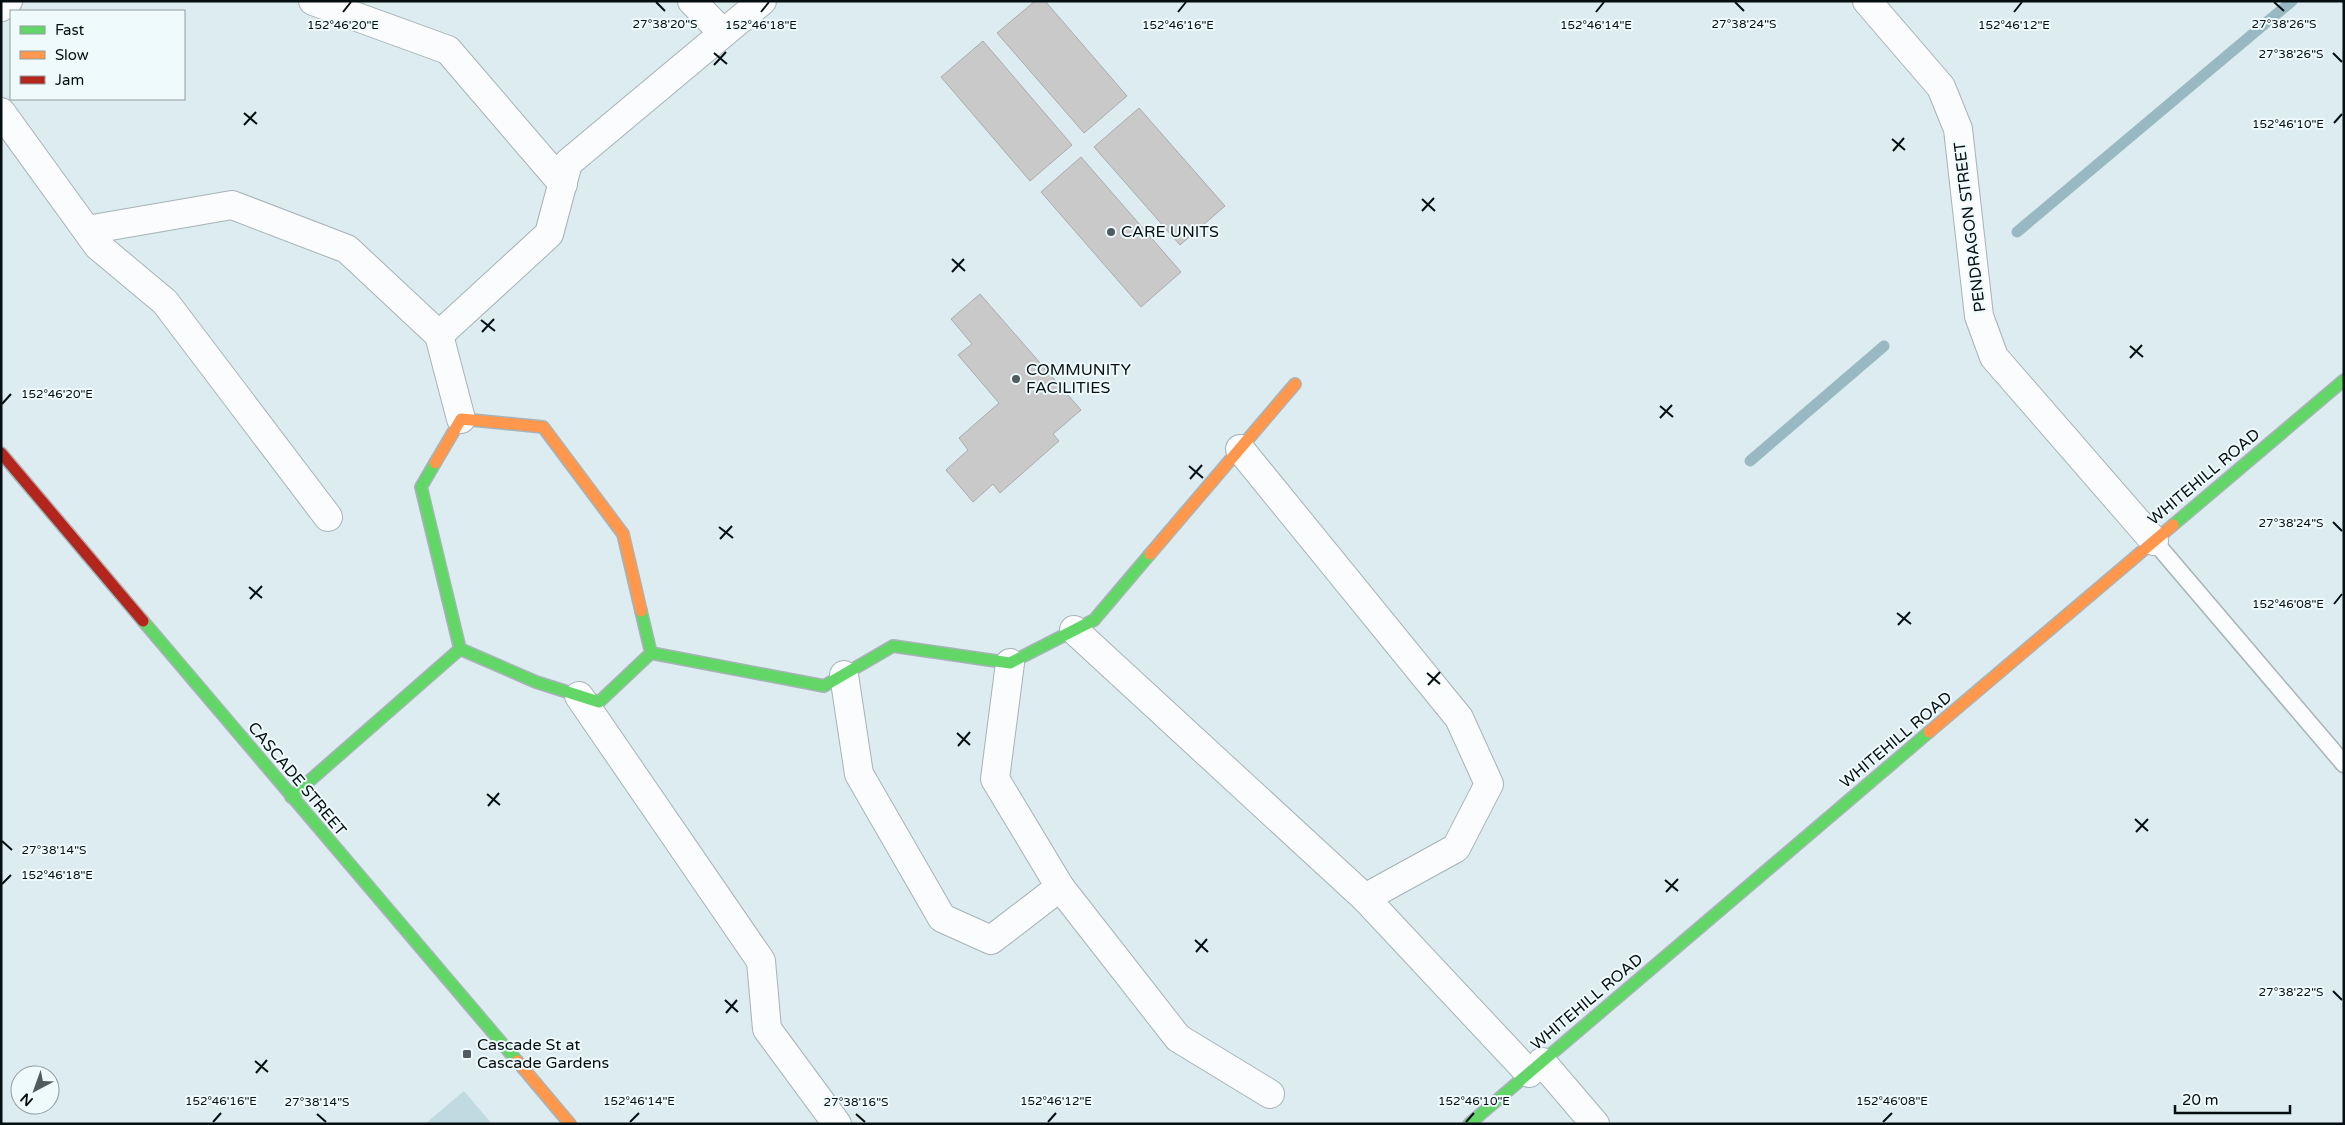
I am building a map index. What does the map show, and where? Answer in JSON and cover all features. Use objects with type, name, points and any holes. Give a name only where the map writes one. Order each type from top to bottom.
[{"type":"street","points":[[1,7],[8,1]]},
{"type":"street","points":[[313,1],[448,50],[563,184]]},
{"type":"street","points":[[692,1],[723,33]]},
{"type":"street","points":[[439,335],[549,234],[568,163],[762,1]]},
{"type":"street","name":"PENDRAGON STREET","points":[[1867,1],[1941,87],[1958,129],[1979,316],[1994,357],[2154,541]]},
{"type":"street","points":[[1,112],[98,246],[165,302],[328,517]]},
{"type":"street","points":[[87,230],[232,205],[347,249],[439,335],[461,420],[421,488],[460,648]]},
{"type":"street","name":"WHITEHILL ROAD","points":[[1468,1124],[2344,380]]},
{"type":"street","points":[[651,654],[824,686],[893,646],[1010,663],[1094,620],[1295,384]]},
{"type":"street","points":[[461,420],[543,427],[623,534],[651,654]]},
{"type":"street","points":[[1240,448],[1459,718],[1490,784],[1456,848],[1365,898]]},
{"type":"street","name":"CASCADE STREET","points":[[1,453],[570,1124]]},
{"type":"street","points":[[1074,630],[1365,898],[1595,1124]]},
{"type":"street","points":[[460,648],[536,682],[599,702],[651,654]]},
{"type":"street","points":[[291,797],[460,648]]},
{"type":"street","points":[[1010,663],[995,779],[1060,887],[1178,1038],[1270,1094]]},
{"type":"street","points":[[844,674],[859,774],[942,918],[991,940],[1060,887]]},
{"type":"street","points":[[580,696],[761,961],[767,1029],[837,1124]]},
{"type":"lane","points":[[2154,541],[2344,764]]},
{"type":"shaded area","points":[[464,1091],[492,1124],[425,1124]]},
{"type":"building","points":[[1035,1],[1045,1],[1127,96],[1084,133],[997,33]]},
{"type":"building","points":[[983,41],[1072,145],[1030,181],[941,77]]},
{"type":"building","name":"CARE UNITS","points":[[1139,108],[1225,206],[1180,245],[1094,147]]},
{"type":"building","name":"CARE UNITS","points":[[1081,157],[1181,272],[1141,307],[1041,192]]},
{"type":"building","name":"COMMUNITY FACILITIES","points":[[980,294],[1081,410],[1053,434],[1059,441],[1000,493],[993,484],[973,502],[946,470],[968,450],[959,438],[999,403],[958,355],[972,344],[951,319]]},
{"type":"waterway","points":[[2017,232],[2292,1]]},
{"type":"waterway","points":[[1750,461],[1884,346]]},
{"type":"traffic: fast","points":[[2173,525],[2344,380]]},
{"type":"traffic: fast","points":[[291,797],[460,649],[421,487],[435,463]]},
{"type":"traffic: fast","points":[[651,653],[824,686],[893,646],[1010,663],[1094,620],[1150,554]]},
{"type":"traffic: fast","points":[[460,649],[536,682],[599,702],[651,653],[641,611]]},
{"type":"traffic: fast","points":[[143,621],[517,1061]]},
{"type":"traffic: fast","points":[[1469,1124],[1929,732]]},
{"type":"traffic: slow","points":[[1150,554],[1295,384]]},
{"type":"traffic: slow","points":[[435,463],[461,419],[543,427],[623,534],[641,611]]},
{"type":"traffic: slow","points":[[1929,732],[2173,525]]},
{"type":"traffic: slow","points":[[517,1061],[570,1124]]},
{"type":"traffic: jam","points":[[1,453],[143,621]]},
{"type":"place","name":"CARE UNITS","points":[[1111,232]]},
{"type":"place","name":"COMMUNITY FACILITIES","points":[[1016,379]]},
{"type":"place","name":"Cascade St at Cascade Gardens","points":[[467,1054]]}]
